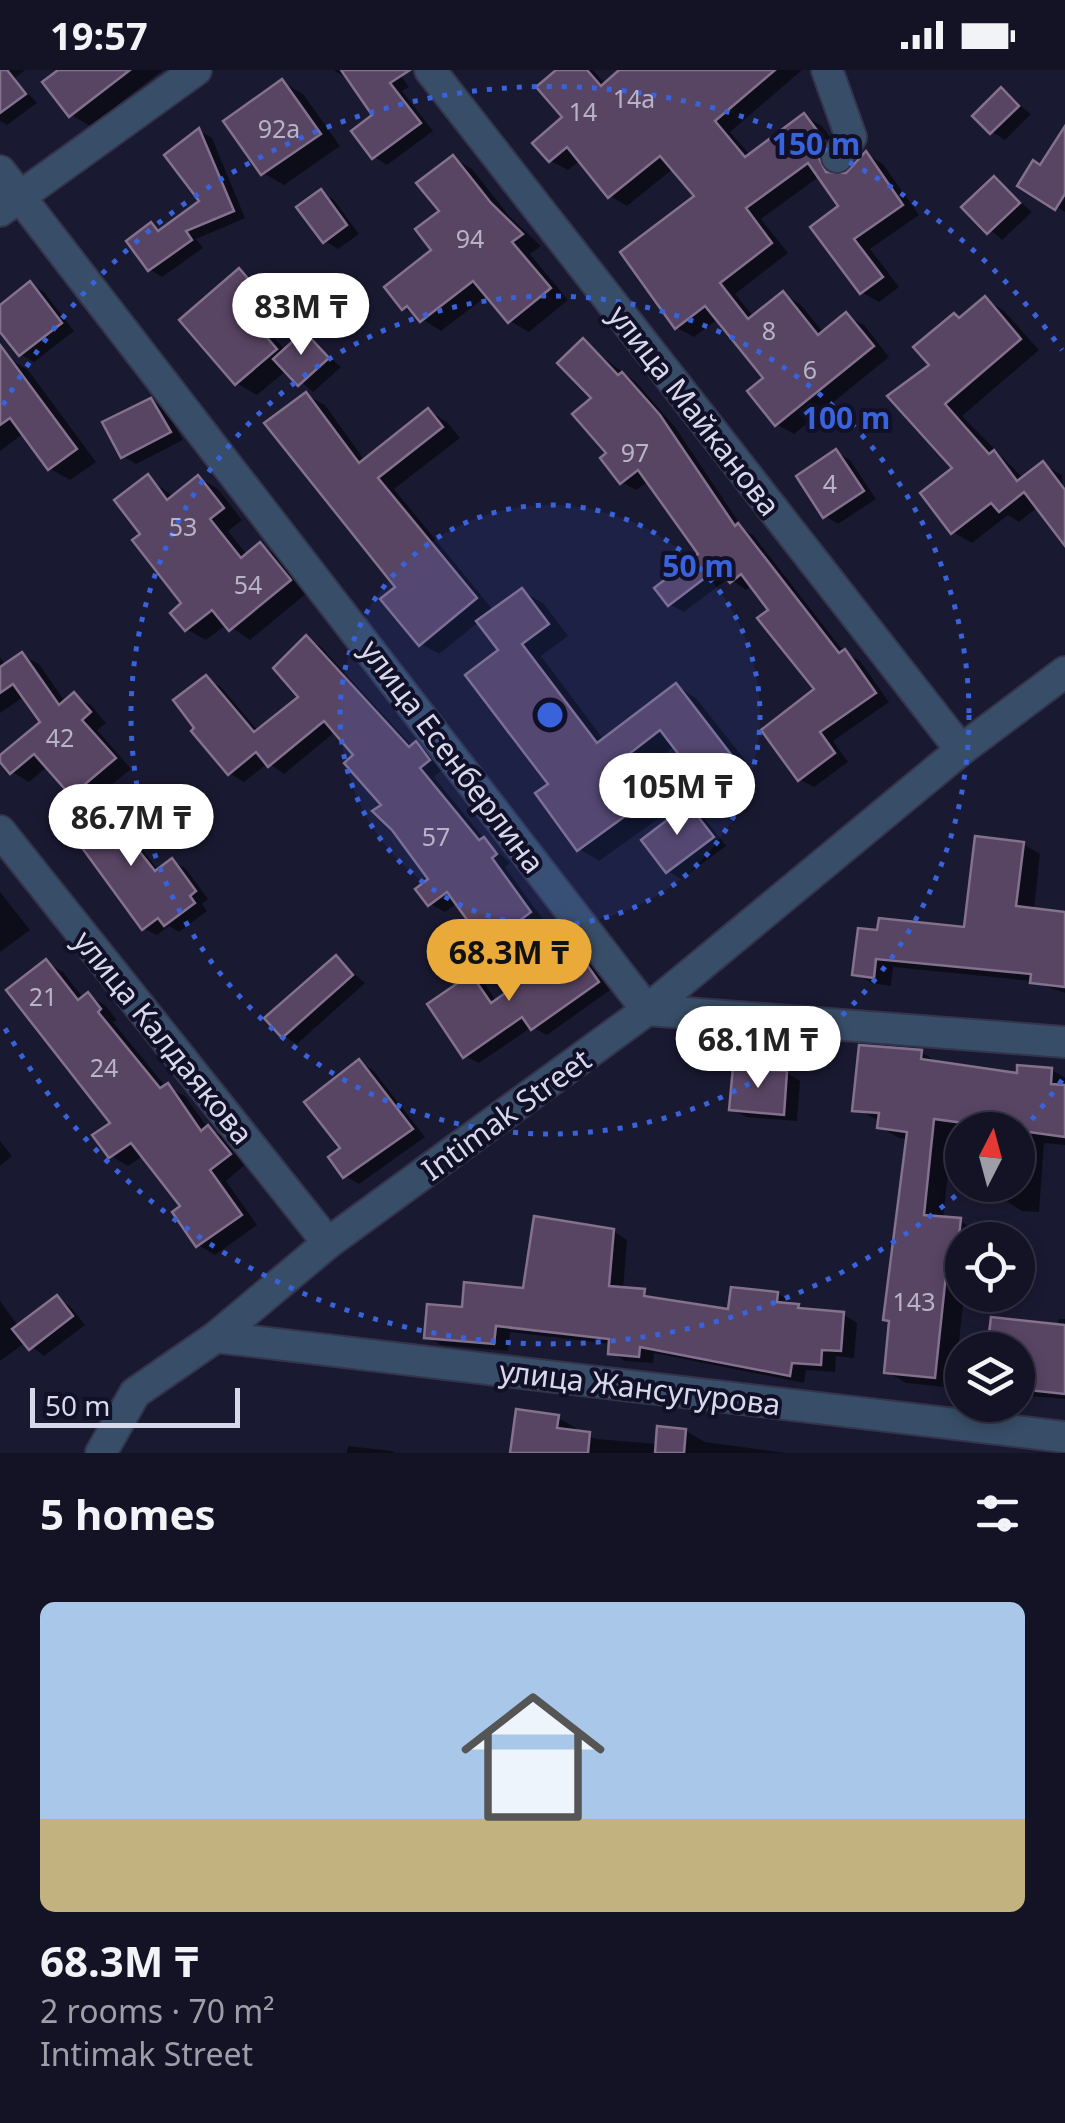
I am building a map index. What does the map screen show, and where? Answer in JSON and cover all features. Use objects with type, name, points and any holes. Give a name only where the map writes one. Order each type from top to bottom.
[{"type":"street","points":[[10,203],[196,70]]},
{"type":"street","name":"улица Майканова","points":[[430,70],[960,750]]},
{"type":"street","points":[[826,70],[851,137],[836,157]]},
{"type":"street","name":"улица Есенберлина","points":[[0,171],[10,203],[647,1010]]},
{"type":"street","name":"Intimak Street","points":[[101,1453],[135,1392],[216,1337],[328,1243],[647,1010],[960,750],[1065,672]]},
{"type":"street","name":"улица Калдаякова","points":[[0,832],[328,1243]]},
{"type":"street","points":[[647,1010],[1065,1042]]},
{"type":"street","name":"улица Жансугурова","points":[[216,1337],[1065,1437]]},
{"type":"building","points":[[0,70],[7,70],[26,94],[0,113]]},
{"type":"building","points":[[58,70],[130,70],[69,117],[42,82]]},
{"type":"building","points":[[341,70],[410,70],[390,83],[421,123],[372,159],[351,131],[372,115]]},
{"type":"building","points":[[556,70],[587,70],[601,86],[619,70],[775,70],[715,121],[745,157],[804,113],[825,141],[818,156],[826,172],[846,173],[866,151],[903,205],[854,239],[883,277],[860,294],[810,227],[838,206],[808,163],[746,208],[772,243],[720,283],[748,319],[783,291],[818,335],[846,312],[874,346],[775,426],[747,391],[763,378],[705,306],[675,329],[620,252],[694,196],[660,156],[608,198],[567,147],[549,162],[532,143],[562,117],[536,87]]},
{"type":"building","points":[[282,79],[321,134],[261,175],[223,121]]},
{"type":"building","points":[[1001,87],[1019,106],[990,134],[972,116]]},
{"type":"building","points":[[1065,126],[1065,194],[1055,210],[1017,186],[1033,160],[1040,165]]},
{"type":"building","points":[[199,128],[234,211],[186,231],[192,240],[148,271],[126,241],[151,222],[158,231],[199,201],[164,155]]},
{"type":"building","points":[[453,155],[491,203],[523,234],[512,242],[551,288],[508,323],[473,281],[420,322],[407,306],[402,310],[384,287],[431,250],[415,229],[439,211],[416,183]]},
{"type":"building","points":[[994,176],[1020,203],[987,234],[961,207]]},
{"type":"building","points":[[321,189],[347,225],[323,243],[296,207]]},
{"type":"building","points":[[239,268],[267,301],[249,317],[277,349],[235,385],[179,320]]},
{"type":"building","points":[[30,281],[62,323],[19,356],[0,332],[0,305]]},
{"type":"building","points":[[985,296],[1021,339],[945,404],[989,454],[994,450],[1017,481],[1043,461],[1065,490],[1065,546],[1024,492],[999,512],[991,503],[951,534],[920,493],[952,468],[887,396],[929,365],[913,347],[954,313],[959,318]]},
{"type":"building","points":[[304,331],[329,358],[298,386],[273,359]]},
{"type":"building","points":[[583,338],[618,375],[622,372],[660,415],[735,526],[738,523],[839,653],[845,649],[876,693],[820,732],[835,753],[798,781],[761,730],[814,689],[757,618],[768,610],[741,574],[730,583],[718,568],[668,606],[654,588],[698,554],[638,470],[620,484],[600,458],[606,453],[572,414],[591,398],[557,363]]},
{"type":"building","points":[[0,345],[77,449],[48,470],[10,418],[0,425]]},
{"type":"building","points":[[306,392],[359,463],[428,408],[443,427],[378,478],[477,598],[419,646],[380,599],[395,587],[264,423]]},
{"type":"building","points":[[151,398],[171,432],[121,458],[102,422]]},
{"type":"building","points":[[836,449],[864,491],[823,518],[796,476]]},
{"type":"building","points":[[148,474],[167,500],[198,475],[224,508],[210,519],[241,558],[260,542],[291,580],[229,631],[212,610],[185,631],[170,613],[181,603],[132,540],[140,534],[114,500]]},
{"type":"building","points":[[522,588],[549,624],[522,644],[597,743],[676,683],[733,757],[700,782],[660,730],[611,768],[639,806],[577,851],[535,793],[548,784],[465,675],[498,650],[476,621]]},
{"type":"building","points":[[306,635],[409,747],[416,741],[430,760],[420,768],[479,840],[484,837],[497,854],[492,858],[531,912],[486,946],[447,892],[428,906],[415,889],[428,879],[392,830],[372,811],[381,805],[344,763],[353,755],[324,721],[268,767],[256,752],[228,775],[191,731],[194,728],[173,700],[206,675],[254,732],[298,697],[273,668]]},
{"type":"building","points":[[22,652],[59,705],[74,692],[91,712],[82,720],[116,758],[71,796],[34,754],[10,774],[0,762],[0,755],[40,722],[13,684],[0,693],[0,667]]},
{"type":"building","points":[[97,798],[155,871],[172,858],[196,891],[190,896],[195,903],[164,926],[158,918],[142,930],[64,823]]},
{"type":"building","points":[[688,804],[714,837],[666,873],[641,840]]},
{"type":"building","points":[[975,836],[1024,842],[1016,906],[1065,912],[1065,987],[1030,983],[1031,974],[876,959],[874,978],[852,975],[858,928],[877,930],[879,918],[964,927]]},
{"type":"building","points":[[578,952],[599,982],[531,1030],[522,1017],[463,1058],[427,1004],[471,974],[491,1003],[544,966],[549,973]]},
{"type":"building","points":[[336,955],[353,975],[282,1038],[264,1018]]},
{"type":"building","points":[[46,959],[78,1000],[88,992],[101,1009],[98,1012],[160,1088],[168,1083],[201,1131],[208,1125],[231,1154],[210,1170],[242,1215],[196,1247],[172,1212],[180,1206],[131,1143],[109,1158],[92,1135],[110,1123],[6,990]]},
{"type":"building","points":[[859,1045],[922,1050],[921,1059],[1017,1073],[1017,1065],[1052,1068],[1051,1084],[1065,1085],[1065,1137],[1035,1133],[1035,1112],[945,1112],[945,1121],[934,1119],[924,1215],[961,1218],[961,1222],[945,1222],[945,1284],[935,1378],[884,1373],[889,1321],[883,1320],[907,1132],[877,1128],[879,1113],[852,1111]]},
{"type":"building","points":[[359,1059],[413,1129],[343,1178],[328,1157],[340,1148],[304,1102]]},
{"type":"building","points":[[733,1067],[787,1071],[784,1115],[729,1110]]},
{"type":"building","points":[[534,1216],[614,1229],[609,1286],[645,1289],[644,1296],[728,1309],[731,1287],[778,1292],[777,1302],[844,1312],[841,1351],[822,1350],[821,1365],[792,1363],[790,1376],[640,1347],[639,1357],[608,1354],[609,1339],[496,1326],[494,1344],[424,1338],[427,1304],[462,1307],[464,1282],[523,1288]]},
{"type":"building","points":[[57,1295],[73,1316],[29,1350],[12,1329]]},
{"type":"building","points":[[991,1317],[1065,1325],[1065,1394],[1035,1391],[1035,1332],[989,1332]]},
{"type":"building","points":[[516,1409],[559,1415],[557,1428],[590,1432],[588,1453],[510,1453]]},
{"type":"building","points":[[657,1426],[686,1429],[684,1453],[655,1453]]}]
